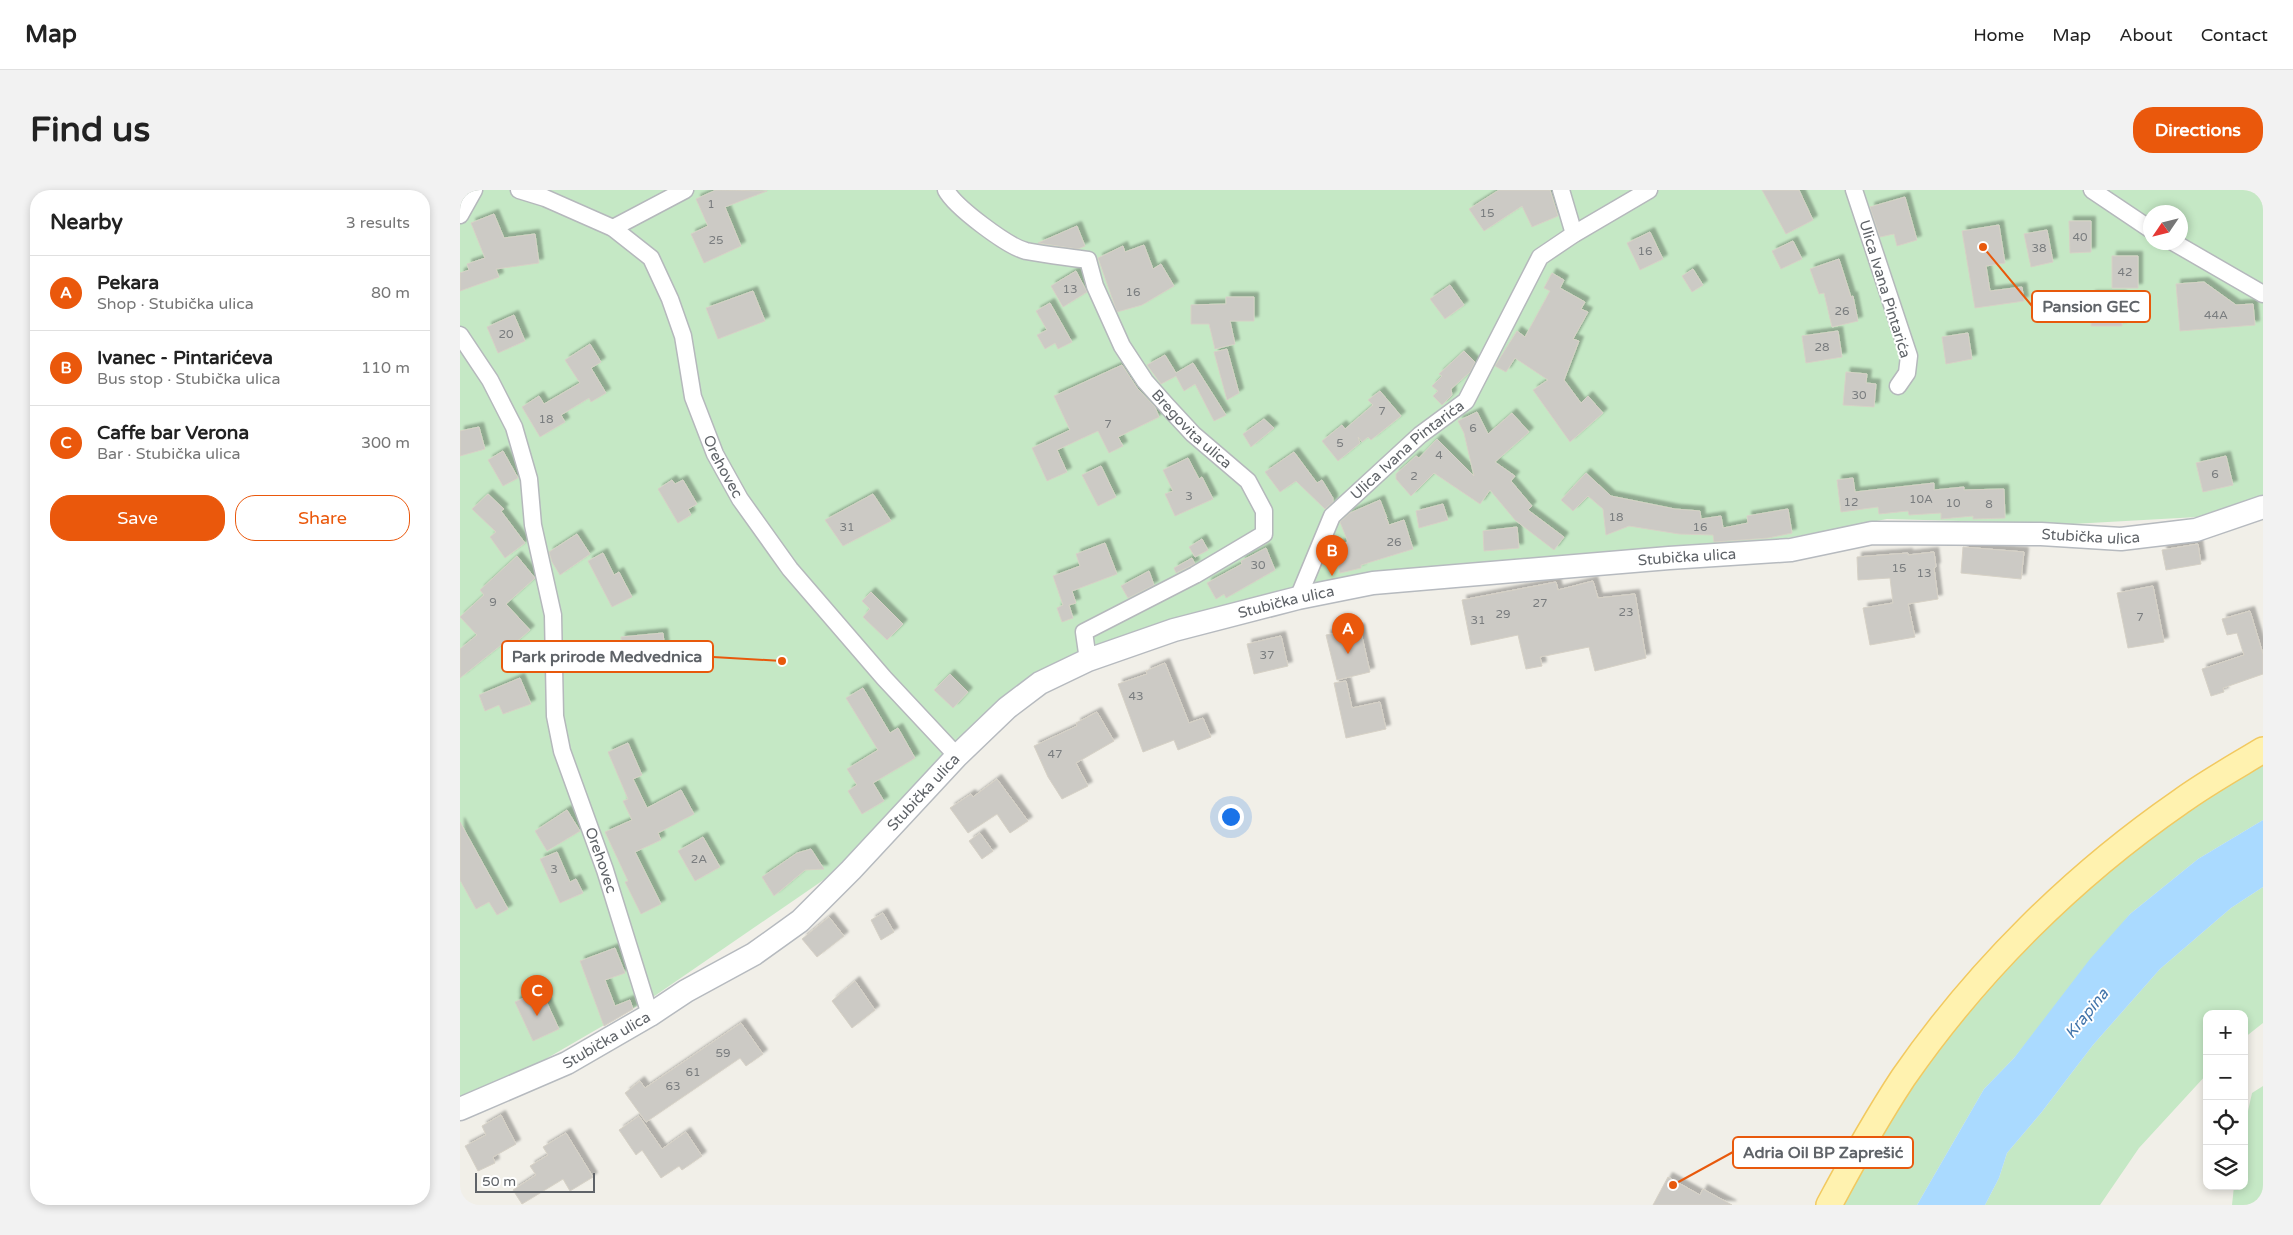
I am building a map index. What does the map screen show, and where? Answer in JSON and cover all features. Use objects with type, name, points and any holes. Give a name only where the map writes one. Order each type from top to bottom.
[{"type":"main road","name":"Stubička ulica","points":[[460,1109],[567,1063],[650,1015],[686,991],[754,954],[800,921],[851,870],[957,756],[1007,708],[1040,683],[1088,660],[1174,630],[1298,598],[1373,583],[1669,558],[1791,550],[1872,533],[2041,534],[2121,539],[2196,530],[2263,507]]},
{"type":"main road","points":[[1829,1205],[1877,1119],[1904,1078],[1957,1008],[2036,921],[2071,887],[2124,843],[2180,801],[2263,750]]},
{"type":"street","points":[[460,215],[474,190]]},
{"type":"street","name":"Orehovec","points":[[519,190],[546,198],[613,228],[651,258],[670,299],[683,336],[693,397],[715,454],[740,499],[790,568],[884,678],[957,756]]},
{"type":"street","points":[[613,228],[685,190]]},
{"type":"street","name":"Bregovita ulica","points":[[946,190],[949,196],[974,219],[1024,250],[1088,260],[1095,286],[1122,346],[1145,381],[1193,434],[1248,481],[1264,512],[1264,534],[1194,575],[1084,632],[1088,660]]},
{"type":"street","points":[[1561,190],[1574,234]]},
{"type":"street","name":"Ulica Ivana Pintarića","points":[[1298,598],[1332,516],[1420,435],[1466,401],[1540,257],[1574,234],[1649,190]]},
{"type":"street","name":"Ulica Ivana Pintarića","points":[[1854,190],[1909,356],[1907,373],[1898,386]]},
{"type":"street","points":[[2092,190],[2143,224]]},
{"type":"street","points":[[2187,250],[2263,294]]},
{"type":"street","name":"Orehovec","points":[[460,335],[490,380],[514,427],[529,479],[533,525],[553,615],[555,716],[562,751],[605,870],[650,1015]]},
{"type":"green space","points":[[460,190],[2263,190],[2263,496],[2197,517],[2072,524],[1887,519],[1682,558],[1402,580],[1174,630],[1032,691],[838,870],[656,995],[525,1071],[460,1096]]},
{"type":"green space","points":[[2263,763],[2263,820],[2198,859],[2130,914],[2014,1058],[1984,1089],[1917,1205],[1839,1205],[1926,1063],[1979,998],[2045,926],[2102,872],[2166,824]]},
{"type":"green space","points":[[2263,887],[2263,1023],[2248,1035],[2248,1010],[2203,1010],[2203,1078],[2139,1148],[2100,1205],[1985,1205],[1999,1178],[2007,1153],[2041,1113],[2093,1045],[2160,969],[2231,908]]},
{"type":"green space","points":[[2263,1086],[2263,1205],[2232,1205],[2234,1190],[2248,1190],[2248,1111],[2252,1093]]},
{"type":"water","name":"Krapina","points":[[2263,820],[2263,887],[2231,908],[2160,969],[2093,1045],[2041,1113],[2007,1153],[1999,1178],[1985,1205],[1917,1205],[1984,1089],[2014,1058],[2090,959],[2130,914],[2198,859]]},
{"type":"building","points":[[716,190],[767,191],[725,207],[741,246],[704,263],[691,234],[708,226],[696,199]]},
{"type":"building","points":[[1499,190],[1550,190],[1558,216],[1532,227],[1522,206],[1484,231],[1469,209]]},
{"type":"building","points":[[1762,190],[1799,190],[1813,220],[1786,234]]},
{"type":"building","points":[[1905,197],[1917,240],[1897,246],[1894,234],[1880,237],[1870,207]]},
{"type":"building","points":[[494,214],[504,238],[535,234],[539,263],[496,269],[499,277],[460,291],[460,273],[469,270],[467,264],[485,258],[471,223]]},
{"type":"building","points":[[2069,221],[2091,221],[2091,252],[2070,253]]},
{"type":"building","points":[[1999,225],[2005,263],[1986,266],[1990,291],[2022,287],[2024,301],[1975,308],[1962,231]]},
{"type":"building","points":[[1077,226],[1085,246],[1078,249],[1038,243]]},
{"type":"building","points":[[2047,230],[2053,262],[2031,267],[2024,234]]},
{"type":"building","points":[[1650,232],[1663,259],[1640,270],[1627,243]]},
{"type":"building","points":[[1793,241],[1802,259],[1781,269],[1772,251]]},
{"type":"building","points":[[1144,245],[1153,269],[1161,264],[1174,286],[1142,305],[1117,312],[1098,258],[1123,246],[1125,252]]},
{"type":"building","points":[[2112,256],[2138,256],[2138,288],[2112,288]]},
{"type":"building","points":[[1839,259],[1851,297],[1853,296],[1858,321],[1832,327],[1824,293],[1819,294],[1810,269]]},
{"type":"building","points":[[1693,269],[1703,285],[1692,292],[1682,276]]},
{"type":"building","points":[[1076,271],[1087,292],[1063,307],[1051,286]]},
{"type":"building","points":[[1552,273],[1564,280],[1560,288],[1585,302],[1581,309],[1588,312],[1573,339],[1579,341],[1564,380],[1581,403],[1588,396],[1603,413],[1570,442],[1533,390],[1548,380],[1515,358],[1506,372],[1495,366],[1517,331],[1525,337],[1550,291],[1544,288]]},
{"type":"building","points":[[2204,282],[2236,305],[2253,304],[2255,325],[2180,331],[2176,284]]},
{"type":"building","points":[[1450,285],[1464,305],[1445,319],[1430,299]]},
{"type":"building","points":[[753,291],[765,321],[718,339],[706,308]]},
{"type":"building","points":[[2091,295],[2122,295],[2122,326],[2091,326]]},
{"type":"building","points":[[1226,297],[1254,297],[1254,321],[1230,321],[1235,344],[1215,349],[1209,324],[1191,324],[1191,305],[1226,304]]},
{"type":"building","points":[[1050,303],[1072,342],[1058,349],[1055,343],[1045,349],[1037,335],[1047,330],[1036,311]]},
{"type":"building","points":[[514,315],[525,341],[498,353],[487,327]]},
{"type":"building","points":[[1838,331],[1842,357],[1806,363],[1802,336]]},
{"type":"building","points":[[1968,333],[1972,359],[1946,364],[1942,337]]},
{"type":"building","points":[[590,344],[601,362],[591,368],[606,393],[591,402],[589,398],[561,415],[565,422],[540,437],[522,407],[539,396],[544,404],[580,383],[565,360]]},
{"type":"building","points":[[1227,349],[1239,393],[1227,400],[1214,352]]},
{"type":"building","points":[[1464,351],[1475,362],[1470,372],[1451,389],[1452,395],[1442,405],[1433,396],[1438,391],[1432,386],[1442,376],[1439,374]]},
{"type":"building","points":[[1165,355],[1176,373],[1193,363],[1226,415],[1214,421],[1195,384],[1184,391],[1176,376],[1161,384],[1147,365]]},
{"type":"building","points":[[1122,365],[1137,388],[1155,407],[1159,417],[1118,437],[1123,446],[1109,453],[1098,431],[1057,450],[1067,472],[1047,481],[1032,448],[1070,430],[1054,396]]},
{"type":"building","points":[[1846,372],[1867,374],[1866,383],[1876,384],[1874,407],[1843,405]]},
{"type":"building","points":[[1380,391],[1401,416],[1371,440],[1368,437],[1362,442],[1358,437],[1360,443],[1338,461],[1322,441],[1342,425],[1345,429],[1373,405],[1368,400]]},
{"type":"building","points":[[1477,412],[1488,434],[1512,413],[1529,432],[1495,462],[1515,476],[1511,481],[1532,506],[1528,510],[1564,537],[1554,550],[1515,520],[1490,490],[1480,504],[1434,473],[1411,496],[1396,479],[1396,474],[1416,456],[1419,458],[1437,439],[1474,476],[1464,433],[1458,421]]},
{"type":"building","points":[[1264,419],[1274,428],[1251,447],[1243,434]]},
{"type":"building","points":[[479,427],[485,449],[460,456],[460,431]]},
{"type":"building","points":[[503,451],[518,478],[503,486],[488,460]]},
{"type":"building","points":[[1294,452],[1317,483],[1322,480],[1333,498],[1333,502],[1325,509],[1296,481],[1280,492],[1265,472]]},
{"type":"building","points":[[2226,456],[2233,485],[2203,492],[2196,463]]},
{"type":"building","points":[[1188,458],[1199,479],[1202,477],[1213,499],[1175,516],[1165,494],[1173,491],[1163,470]]},
{"type":"building","points":[[1101,466],[1116,497],[1098,506],[1082,475]]},
{"type":"building","points":[[1586,473],[1611,496],[1675,509],[1700,511],[1701,519],[1721,516],[1723,528],[1748,523],[1747,516],[1788,509],[1792,533],[1768,538],[1714,542],[1713,535],[1679,534],[1629,526],[1606,535],[1603,509],[1588,496],[1573,511],[1561,500]]},
{"type":"building","points":[[1853,478],[1855,492],[1934,483],[1934,490],[1964,487],[1964,490],[2004,489],[2005,518],[1973,519],[1973,516],[1941,519],[1941,513],[1909,515],[1908,511],[1879,514],[1878,507],[1841,512],[1837,480]]},
{"type":"building","points":[[672,480],[675,484],[683,480],[697,504],[688,509],[691,515],[678,523],[658,489]]},
{"type":"building","points":[[488,494],[504,509],[501,511],[525,543],[505,558],[490,537],[496,532],[472,509]]},
{"type":"building","points":[[873,494],[891,521],[843,546],[825,520]]},
{"type":"building","points":[[1380,500],[1387,518],[1385,519],[1387,519],[1389,525],[1404,520],[1413,549],[1361,565],[1361,568],[1340,573],[1334,545],[1348,542],[1340,522],[1350,513]]},
{"type":"building","points":[[1443,504],[1448,520],[1419,528],[1416,511]]},
{"type":"building","points":[[1517,527],[1519,548],[1484,551],[1483,531]]},
{"type":"building","points":[[577,534],[590,554],[560,575],[552,562],[549,552]]},
{"type":"building","points":[[1202,539],[1208,550],[1195,557],[1189,547]]},
{"type":"building","points":[[1105,543],[1117,574],[1072,591],[1076,603],[1069,605],[1073,618],[1062,622],[1057,608],[1063,605],[1053,576],[1080,566],[1076,554]]},
{"type":"building","points":[[2198,544],[2201,564],[2166,570],[2162,550]]},
{"type":"building","points":[[1963,547],[2024,552],[2021,579],[1961,573]]},
{"type":"building","points":[[1266,548],[1275,570],[1226,598],[1224,594],[1216,599],[1207,583],[1242,564],[1241,561]]},
{"type":"building","points":[[1934,552],[1938,599],[1908,604],[1915,637],[1870,645],[1863,608],[1893,603],[1890,578],[1858,580],[1857,557]]},
{"type":"building","points":[[603,553],[614,575],[619,572],[632,597],[612,607],[588,561]]},
{"type":"building","points":[[517,556],[535,578],[506,604],[530,630],[506,651],[501,645],[460,678],[460,649],[477,635],[460,617],[484,595],[480,590]]},
{"type":"building","points":[[1192,558],[1195,564],[1176,573],[1174,568]]},
{"type":"building","points":[[1149,571],[1154,585],[1128,598],[1121,586]]},
{"type":"building","points":[[1593,581],[1598,598],[1635,594],[1646,658],[1595,671],[1589,647],[1540,657],[1542,666],[1526,669],[1518,635],[1471,645],[1462,600],[1556,582],[1558,590]]},
{"type":"building","points":[[2153,586],[2164,642],[2128,648],[2117,593]]},
{"type":"building","points":[[871,592],[903,624],[887,640],[863,617],[870,609],[862,601]]},
{"type":"building","points":[[2250,611],[2263,654],[2263,674],[2223,688],[2224,692],[2211,696],[2202,669],[2244,655],[2237,633],[2227,635],[2222,619]]},
{"type":"building","points":[[1360,628],[1370,672],[1337,680],[1326,635]]},
{"type":"building","points":[[663,633],[666,660],[639,663],[638,650],[622,651],[621,637]]},
{"type":"building","points":[[1281,636],[1288,666],[1254,674],[1247,644]]},
{"type":"building","points":[[1165,663],[1189,723],[1203,718],[1211,737],[1178,750],[1174,740],[1143,752],[1118,684],[1147,674],[1146,671]]},
{"type":"building","points":[[950,674],[968,692],[953,708],[934,690]]},
{"type":"building","points":[[520,678],[531,704],[503,714],[499,705],[485,711],[479,695]]},
{"type":"building","points":[[1346,681],[1352,708],[1380,702],[1386,729],[1346,738],[1334,683]]},
{"type":"building","points":[[863,688],[890,733],[898,728],[915,758],[873,783],[884,801],[862,814],[848,791],[857,785],[847,769],[878,750],[846,698]]},
{"type":"building","points":[[1097,712],[1114,741],[1076,763],[1088,786],[1062,799],[1048,777],[1034,746],[1077,726],[1076,723]]},
{"type":"building","points":[[628,743],[642,775],[633,779],[647,808],[681,790],[694,814],[658,833],[661,840],[635,852],[661,904],[641,914],[625,882],[628,881],[605,832],[632,820],[623,801],[628,799],[608,752]]},
{"type":"building","points":[[997,779],[1028,821],[1010,833],[997,814],[968,833],[950,808],[971,794],[973,797]]},
{"type":"building","points":[[567,810],[580,831],[547,851],[535,831]]},
{"type":"building","points":[[460,822],[508,909],[497,915],[489,902],[476,909],[460,880]]},
{"type":"building","points":[[980,833],[993,851],[982,859],[969,841]]},
{"type":"building","points":[[703,837],[720,867],[695,881],[678,851]]},
{"type":"building","points":[[811,849],[824,869],[805,870],[774,896],[762,877],[797,853]]},
{"type":"building","points":[[557,852],[570,882],[576,879],[583,893],[560,903],[540,859]]},
{"type":"building","points":[[883,913],[894,932],[881,940],[871,920]]},
{"type":"building","points":[[829,917],[844,936],[817,957],[802,939]]},
{"type":"building","points":[[615,948],[625,973],[605,980],[615,1006],[630,1000],[633,1009],[604,1026],[580,961]]},
{"type":"building","points":[[855,981],[875,1010],[852,1028],[832,1001]]},
{"type":"building","points":[[541,990],[559,1029],[533,1041],[515,1002]]},
{"type":"building","points":[[741,1023],[763,1054],[746,1066],[740,1058],[646,1122],[625,1093],[640,1081],[645,1088]]},
{"type":"building","points":[[501,1115],[516,1144],[493,1157],[495,1163],[478,1171],[465,1146],[486,1135],[482,1126]]},
{"type":"building","points":[[639,1116],[662,1149],[686,1132],[702,1156],[682,1170],[679,1166],[661,1178],[642,1150],[636,1155],[619,1130]]},
{"type":"building","points":[[566,1133],[593,1177],[570,1191],[563,1179],[522,1204],[513,1190],[536,1175],[530,1166],[548,1155],[543,1147]]},
{"type":"building","points":[[1668,1177],[1700,1195],[1703,1189],[1732,1205],[1653,1205]]},
{"type":"place","name":"Pansion GEC","points":[[1983,247]]},
{"type":"place","name":"Ivanec - Pintarićeva","points":[[1332,576]]},
{"type":"place","name":"Pekara","points":[[1348,654]]},
{"type":"place","name":"Park prirode Medvednica","points":[[782,661]]},
{"type":"place","name":"Caffe bar Verona","points":[[537,1016]]},
{"type":"place","name":"Adria Oil BP Zaprešić","points":[[1673,1185]]}]
